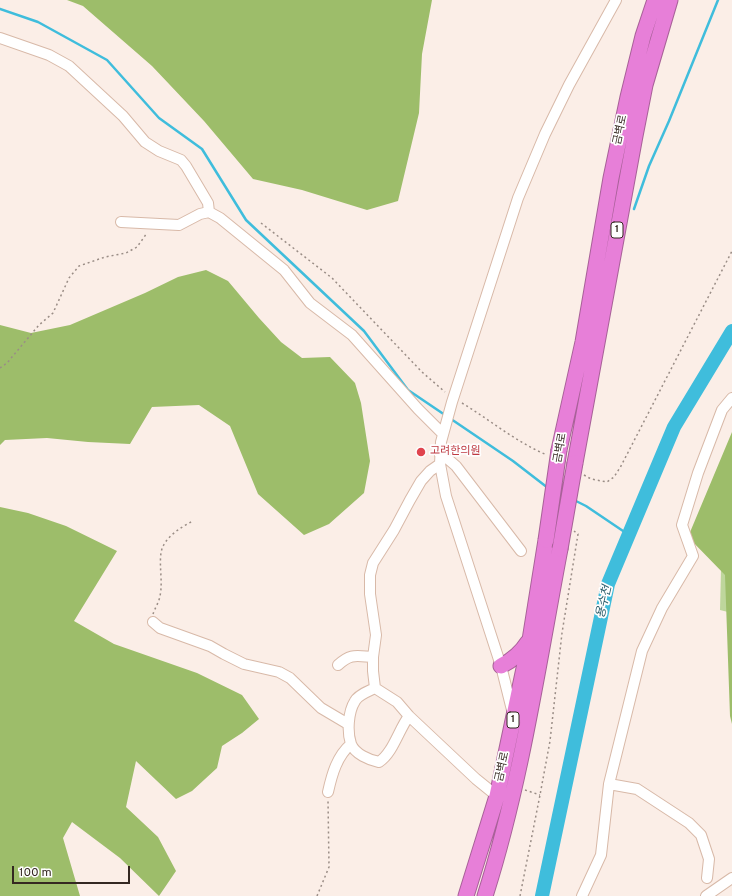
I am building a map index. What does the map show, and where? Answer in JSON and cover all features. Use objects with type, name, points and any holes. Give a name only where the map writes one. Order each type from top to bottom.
[{"type":"highway","name":"금벽로","points":[[466,896],[497,796],[530,640],[546,540],[555,453],[583,342],[611,178],[628,97],[655,0]]},
{"type":"highway","name":"금벽로","points":[[485,896],[512,800],[528,720],[645,85],[670,0]]},
{"type":"highway","points":[[501,666],[512,660],[522,651],[530,640]]},
{"type":"street","points":[[528,720],[513,717],[501,666],[446,496],[440,459],[444,430],[453,400],[521,190],[545,134],[569,85],[616,0]]},
{"type":"street","points":[[0,38],[49,55],[69,66],[123,116],[145,142],[159,151],[181,160],[208,203],[209,212]]},
{"type":"street","points":[[121,222],[179,225],[200,214],[209,212],[226,223],[284,270],[310,303],[352,335],[418,409],[444,430]]},
{"type":"street","points":[[582,896],[601,855],[609,784],[642,651],[662,608],[693,556],[682,524],[698,473],[722,410],[732,398]]},
{"type":"street","points":[[440,459],[449,460],[456,466],[521,551]]},
{"type":"street","points":[[375,688],[373,657],[376,635],[370,594],[370,575],[373,563],[394,530],[421,481],[440,459]]},
{"type":"street","points":[[153,622],[160,628],[210,646],[244,664],[274,671],[290,678],[321,708],[348,724]]},
{"type":"street","points":[[338,665],[346,658],[352,656],[373,657]]},
{"type":"street","points":[[375,688],[355,700],[348,724],[351,744],[359,753],[369,760],[379,762],[385,758],[404,722],[409,716]]},
{"type":"street","points":[[375,688],[397,702],[409,716],[476,779],[497,796]]},
{"type":"street","points":[[328,792],[331,776],[339,758],[351,744]]},
{"type":"street","points":[[609,784],[637,790],[689,823],[700,835],[709,858],[707,878]]},
{"type":"street","points":[[706,896],[732,878]]},
{"type":"path","points":[[261,223],[332,278],[422,372],[453,400],[534,449],[555,453]]},
{"type":"path","points":[[0,368],[7,363],[39,325],[53,313],[69,278],[79,266],[126,253],[137,247],[152,224]]},
{"type":"path","points":[[585,475],[591,479],[607,482],[614,477],[732,251]]},
{"type":"path","points":[[153,622],[153,614],[160,597],[161,551],[166,541],[184,525],[193,521]]},
{"type":"path","points":[[520,896],[550,741],[569,584],[578,538],[578,534],[574,531]]},
{"type":"path","points":[[521,789],[540,796]]},
{"type":"path","points":[[317,896],[329,867],[328,792]]},
{"type":"green space","points":[[67,0],[432,0],[422,54],[419,113],[398,201],[367,210],[302,190],[253,179],[204,121],[152,66],[83,6]]},
{"type":"green space","points":[[206,270],[228,281],[281,342],[302,358],[330,357],[355,383],[361,403],[370,461],[364,493],[329,524],[304,535],[258,494],[230,426],[199,405],[152,407],[130,444],[47,438],[5,440],[0,445],[0,325],[31,333],[70,325],[145,293],[178,277]]},
{"type":"green space","points":[[732,432],[732,724],[730,716],[725,575],[688,537]]},
{"type":"green space","points":[[0,507],[28,513],[66,526],[117,551],[74,621],[114,644],[197,673],[242,695],[259,719],[242,733],[222,746],[217,768],[192,791],[176,799],[136,761],[126,807],[158,837],[176,871],[159,896],[120,858],[72,822],[63,838],[80,896],[0,896]]},
{"type":"green space","points":[[732,569],[732,613],[720,610],[721,570]]},
{"type":"waterway","points":[[634,209],[649,166],[718,0]]},
{"type":"waterway","points":[[0,9],[38,22],[107,60],[159,118],[202,149],[246,220],[364,331],[408,390],[445,415]]},
{"type":"waterway","name":"용수천","points":[[542,896],[608,584],[674,427],[732,331]]},
{"type":"waterway","points":[[451,419],[513,461],[548,488]]},
{"type":"waterway","points":[[574,500],[586,506],[629,535]]},
{"type":"place","name":"고려한의원","points":[[421,452]]}]
